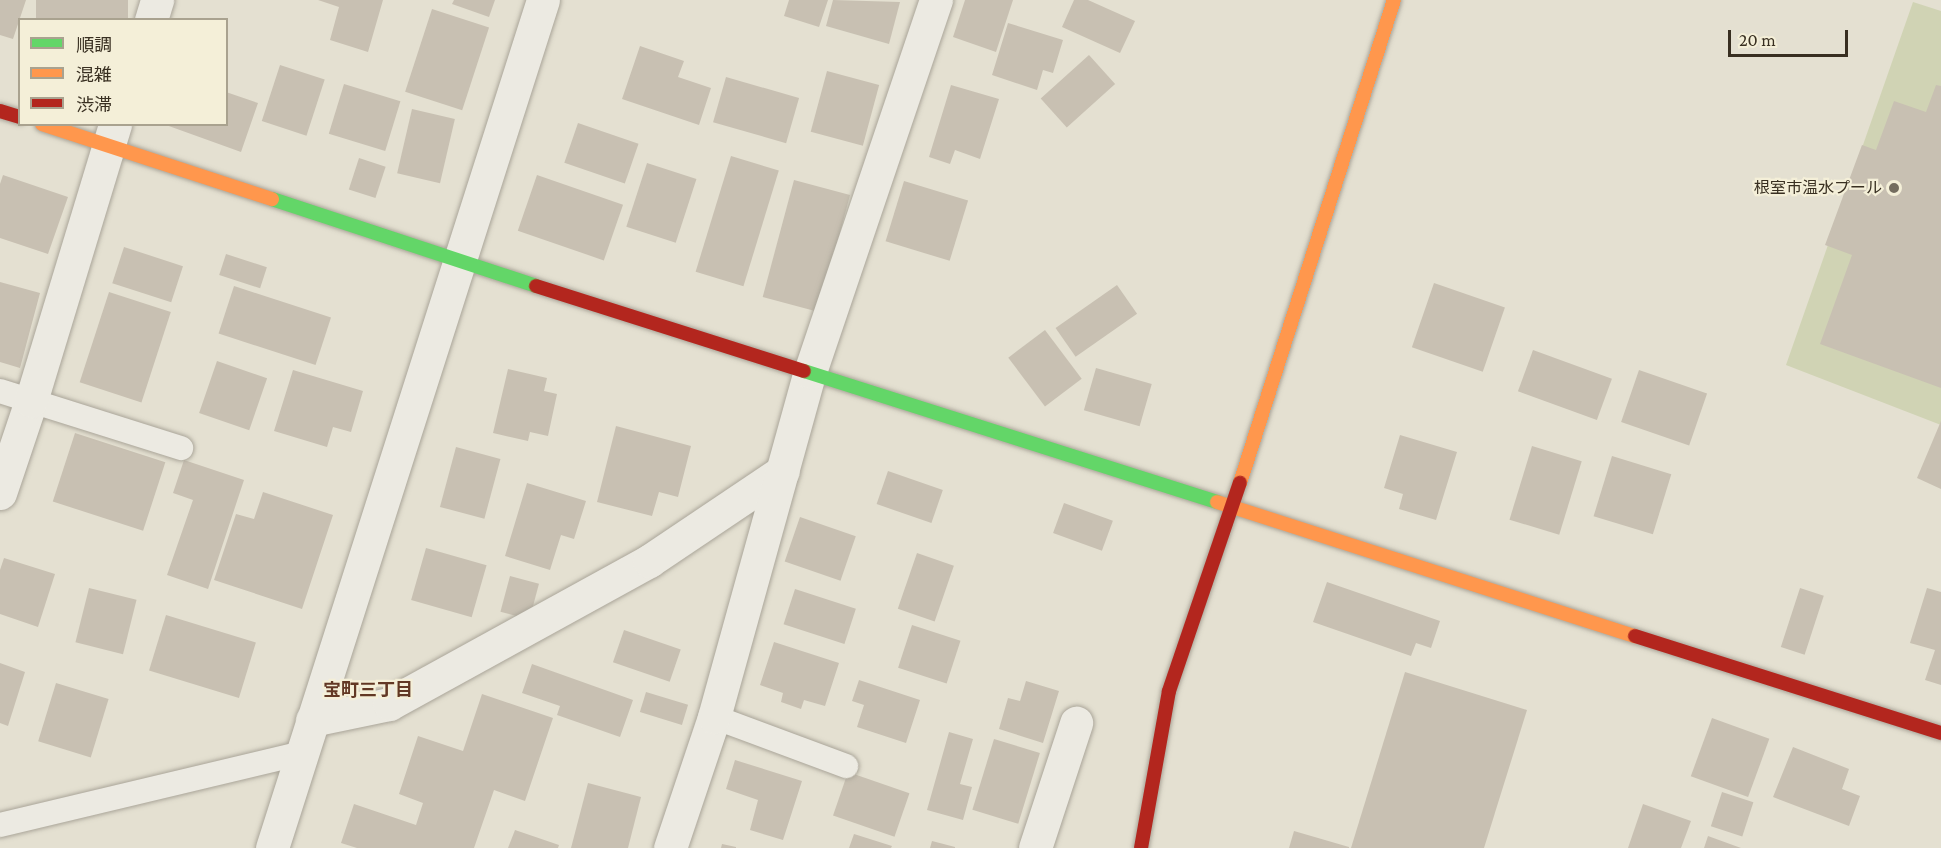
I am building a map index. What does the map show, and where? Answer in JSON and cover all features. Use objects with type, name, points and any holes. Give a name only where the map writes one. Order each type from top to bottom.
[{"type":"street","points":[[152,18],[158,0]]},
{"type":"street","points":[[272,848],[543,0]]},
{"type":"street","points":[[670,848],[714,717],[810,372],[936,0]]},
{"type":"street","points":[[1142,848],[1169,691],[1232,508],[1394,0]]},
{"type":"street","points":[[0,111],[18,116]]},
{"type":"street","points":[[55,126],[112,135],[459,260],[1941,733]]},
{"type":"street","points":[[0,493],[31,401],[112,135]]},
{"type":"street","points":[[312,720],[389,704],[649,561],[783,471]]},
{"type":"street","points":[[1035,848],[1076,723]]},
{"type":"lane","points":[[0,391],[181,448]]},
{"type":"lane","points":[[714,717],[846,766]]},
{"type":"lane","points":[[0,825],[302,753]]},
{"type":"green space","name":"根室市温水プール","points":[[1913,2],[1941,11],[1941,425],[1786,365]]},
{"type":"building","points":[[0,0],[26,0],[20,18],[18,18],[13,39],[0,35]]},
{"type":"building","points":[[36,0],[128,0],[128,18],[36,18]]},
{"type":"building","points":[[318,0],[383,0],[368,52],[330,40],[339,7]]},
{"type":"building","points":[[454,0],[495,0],[489,17],[452,4]]},
{"type":"building","points":[[789,0],[828,0],[819,27],[784,16]]},
{"type":"building","points":[[833,0],[900,2],[889,44],[826,26]]},
{"type":"building","points":[[965,0],[1013,0],[996,52],[953,37]]},
{"type":"building","points":[[1074,0],[1088,0],[1135,21],[1120,53],[1062,27]]},
{"type":"building","points":[[432,9],[489,28],[462,110],[405,92]]},
{"type":"building","points":[[1008,23],[1063,40],[1053,73],[1043,70],[1037,90],[992,75]]},
{"type":"building","points":[[640,46],[684,61],[678,77],[711,88],[699,125],[622,99]]},
{"type":"building","points":[[1089,55],[1115,84],[1067,127],[1041,98]]},
{"type":"building","points":[[280,65],[325,80],[306,136],[262,121]]},
{"type":"building","points":[[827,71],[879,85],[863,146],[811,132]]},
{"type":"building","points":[[726,77],[799,98],[786,143],[713,122]]},
{"type":"building","points":[[344,84],[400,101],[385,151],[329,134]]},
{"type":"building","points":[[951,85],[999,99],[980,159],[955,150],[950,164],[929,157]]},
{"type":"building","name":"根室市温水プール","points":[[1936,85],[1941,86],[1941,388],[1820,344],[1852,255],[1825,245],[1862,145],[1876,150],[1894,101],[1926,112]]},
{"type":"building","points":[[228,93],[258,103],[241,152],[169,126],[228,126]]},
{"type":"building","points":[[412,109],[455,119],[440,183],[397,173]]},
{"type":"building","points":[[578,123],[639,144],[625,184],[564,163]]},
{"type":"building","points":[[731,156],[779,171],[743,286],[696,272]]},
{"type":"building","points":[[359,158],[386,167],[375,198],[349,189]]},
{"type":"building","points":[[647,163],[696,179],[676,243],[626,227]]},
{"type":"building","points":[[3,175],[68,197],[48,254],[0,238],[0,184]]},
{"type":"building","points":[[537,175],[623,205],[604,260],[518,231]]},
{"type":"building","points":[[794,180],[850,195],[819,312],[763,297]]},
{"type":"building","points":[[904,181],[968,201],[950,261],[886,241]]},
{"type":"building","points":[[124,247],[183,266],[171,302],[112,283]]},
{"type":"building","points":[[226,254],[267,267],[260,288],[219,275]]},
{"type":"building","points":[[0,282],[40,293],[20,368],[0,362]]},
{"type":"building","points":[[1434,283],[1505,307],[1483,372],[1412,347]]},
{"type":"building","points":[[1117,285],[1137,314],[1076,357],[1056,328]]},
{"type":"building","points":[[234,286],[331,318],[316,365],[219,334]]},
{"type":"building","points":[[109,292],[171,312],[141,402],[80,382]]},
{"type":"building","points":[[1045,330],[1082,379],[1045,406],[1008,358]]},
{"type":"building","points":[[1533,350],[1612,379],[1597,420],[1518,391]]},
{"type":"building","points":[[217,361],[267,378],[249,430],[199,413]]},
{"type":"building","points":[[1096,368],[1152,384],[1140,426],[1084,410]]},
{"type":"building","points":[[508,369],[547,378],[544,391],[557,394],[548,436],[530,432],[528,441],[493,433]]},
{"type":"building","points":[[293,370],[363,391],[351,432],[333,427],[327,447],[274,431]]},
{"type":"building","points":[[1639,370],[1707,393],[1689,445],[1621,422]]},
{"type":"building","points":[[1941,421],[1941,489],[1917,478]]},
{"type":"building","points":[[616,426],[691,446],[678,497],[659,492],[652,516],[597,502]]},
{"type":"building","points":[[75,433],[165,462],[143,531],[53,501]]},
{"type":"building","points":[[1400,435],[1457,452],[1436,520],[1399,509],[1403,494],[1384,488]]},
{"type":"building","points":[[1532,446],[1582,461],[1559,535],[1509,520]]},
{"type":"building","points":[[456,447],[500,459],[484,519],[440,507]]},
{"type":"building","points":[[1612,456],[1671,474],[1653,534],[1594,516]]},
{"type":"building","points":[[184,460],[244,480],[208,589],[167,575],[193,500],[173,493]]},
{"type":"building","points":[[888,471],[943,490],[931,523],[877,504]]},
{"type":"building","points":[[527,483],[586,501],[574,539],[561,535],[550,570],[505,556]]},
{"type":"building","points":[[263,492],[333,515],[302,609],[214,580],[236,514],[254,519]]},
{"type":"building","points":[[1064,503],[1113,521],[1102,551],[1053,533]]},
{"type":"building","points":[[800,517],[856,536],[840,581],[785,561]]},
{"type":"building","points":[[426,548],[487,565],[472,617],[411,600]]},
{"type":"building","points":[[917,553],[954,566],[935,621],[898,609]]},
{"type":"building","points":[[4,558],[55,574],[38,627],[0,614],[0,570]]},
{"type":"building","points":[[510,576],[539,584],[529,620],[500,612]]},
{"type":"building","points":[[1327,582],[1440,621],[1431,648],[1416,643],[1411,656],[1313,622]]},
{"type":"building","points":[[89,588],[137,600],[123,654],[75,642]]},
{"type":"building","points":[[1800,588],[1824,596],[1805,655],[1781,647]]},
{"type":"building","points":[[1927,588],[1941,592],[1941,685],[1925,680],[1935,650],[1910,643]]},
{"type":"building","points":[[795,589],[856,609],[844,644],[784,624]]},
{"type":"building","points":[[166,615],[256,642],[239,698],[149,670]]},
{"type":"building","points":[[912,625],[961,641],[947,684],[898,668]]},
{"type":"building","points":[[624,630],[681,650],[670,682],[613,662]]},
{"type":"building","points":[[774,642],[839,663],[825,706],[804,700],[801,709],[781,702],[783,693],[760,685]]},
{"type":"building","points":[[0,663],[25,672],[8,726],[0,723]]},
{"type":"building","points":[[532,664],[633,700],[620,737],[557,715],[560,706],[522,693]]},
{"type":"building","points":[[1405,672],[1527,710],[1484,848],[1351,848]]},
{"type":"building","points":[[859,680],[920,700],[906,743],[857,727],[864,705],[852,701]]},
{"type":"building","points":[[1026,681],[1059,691],[1043,743],[999,729],[1008,698],[1020,701]]},
{"type":"building","points":[[56,683],[109,699],[91,757],[38,741]]},
{"type":"building","points":[[646,692],[688,705],[682,725],[640,712]]},
{"type":"building","points":[[482,694],[553,718],[525,801],[494,790],[474,848],[357,848],[341,843],[354,804],[416,825],[423,803],[399,794],[418,736],[463,751]]},
{"type":"building","points":[[1712,718],[1769,739],[1748,797],[1691,776]]},
{"type":"building","points":[[949,732],[973,739],[960,784],[972,787],[963,820],[927,810]]},
{"type":"building","points":[[994,739],[1040,753],[1018,824],[972,810]]},
{"type":"building","points":[[1793,747],[1849,769],[1842,789],[1860,796],[1849,826],[1773,797]]},
{"type":"building","points":[[735,760],[802,781],[783,840],[750,830],[758,800],[726,789]]},
{"type":"building","points":[[848,772],[909,793],[894,837],[833,815]]},
{"type":"building","points":[[588,783],[641,797],[628,848],[571,848]]},
{"type":"building","points":[[1722,792],[1753,802],[1742,836],[1711,826]]},
{"type":"building","points":[[1643,804],[1691,821],[1681,848],[1628,848]]},
{"type":"building","points":[[515,830],[559,845],[558,848],[508,848]]},
{"type":"building","points":[[1294,831],[1349,847],[1349,848],[1289,848]]},
{"type":"building","points":[[854,834],[892,846],[891,848],[849,848]]},
{"type":"building","points":[[1708,836],[1741,848],[1704,848]]},
{"type":"building","points":[[932,841],[955,847],[955,848],[930,848]]},
{"type":"building","points":[[722,844],[736,847],[736,848],[721,848]]},
{"type":"traffic: fast","points":[[272,199],[536,286]]},
{"type":"traffic: fast","points":[[804,371],[1217,502]]},
{"type":"traffic: slow","points":[[1240,483],[1394,0]]},
{"type":"traffic: slow","points":[[48,126],[272,199]]},
{"type":"traffic: slow","points":[[1217,502],[1635,636]]},
{"type":"traffic: jam","points":[[0,111],[18,116]]},
{"type":"traffic: jam","points":[[536,286],[804,371]]},
{"type":"traffic: jam","points":[[1141,848],[1169,691],[1240,483]]},
{"type":"traffic: jam","points":[[1635,636],[1941,733]]},
{"type":"place","name":"根室市温水プール","points":[[1894,188]]},
{"type":"district","name":"宝町三丁目","points":[[368,690]]}]
